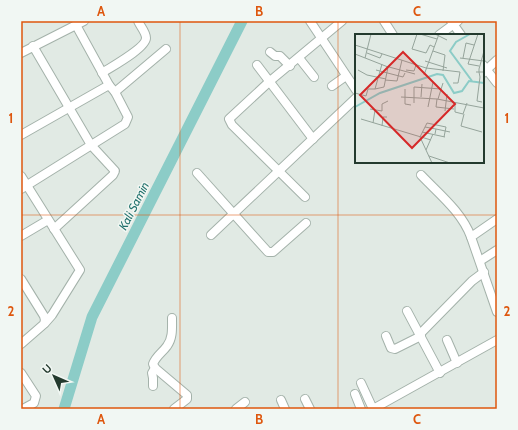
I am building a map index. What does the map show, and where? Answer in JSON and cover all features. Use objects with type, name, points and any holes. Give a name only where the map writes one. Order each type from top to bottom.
[{"type":"street","points":[[102,73],[139,48],[145,41],[145,32],[138,21]]},
{"type":"street","points":[[310,21],[355,89]]},
{"type":"street","points":[[305,197],[229,121],[230,117],[342,21]]},
{"type":"street","points":[[384,21],[392,34]]},
{"type":"street","points":[[440,34],[454,22],[460,34]]},
{"type":"street","points":[[21,53],[80,23],[102,73],[115,92],[128,120],[125,124],[24,187]]},
{"type":"street","points":[[33,46],[68,108],[91,144],[115,173],[54,229]]},
{"type":"street","points":[[115,92],[166,49]]},
{"type":"street","points":[[270,52],[275,56],[280,56],[290,66]]},
{"type":"street","points":[[299,58],[314,77]]},
{"type":"street","points":[[497,60],[484,69],[497,83]]},
{"type":"street","points":[[257,65],[313,139]]},
{"type":"street","points":[[332,86],[346,76]]},
{"type":"street","points":[[21,135],[110,85]]},
{"type":"street","points":[[211,235],[355,99]]},
{"type":"street","points":[[197,173],[268,252],[273,252],[306,223]]},
{"type":"street","points":[[422,175],[460,215],[467,225],[496,306]]},
{"type":"street","points":[[21,176],[24,187],[48,220],[80,270],[52,315],[21,344]]},
{"type":"street","points":[[472,237],[497,219]]},
{"type":"street","points":[[21,236],[48,220]]},
{"type":"street","points":[[480,261],[497,250]]},
{"type":"street","points":[[386,336],[392,348],[395,349],[420,335],[472,281],[484,272]]},
{"type":"street","points":[[21,279],[44,316],[45,323]]},
{"type":"street","points":[[407,310],[440,373]]},
{"type":"street","points":[[172,318],[172,335],[168,346],[156,357],[153,364],[155,368],[187,395],[187,399],[174,409]]},
{"type":"street","points":[[447,340],[457,363]]},
{"type":"street","points":[[361,383],[373,409],[497,340]]},
{"type":"street","points":[[153,386],[152,373],[155,368]]},
{"type":"street","points":[[21,373],[36,396],[34,403],[23,409]]},
{"type":"street","points":[[355,394],[361,409]]},
{"type":"street","points":[[305,399],[310,409]]},
{"type":"street","points":[[281,400],[285,409]]},
{"type":"street","points":[[236,409],[244,402]]},
{"type":"waterway","name":"Kali Samin","points":[[64,409],[92,317],[242,21]]}]
